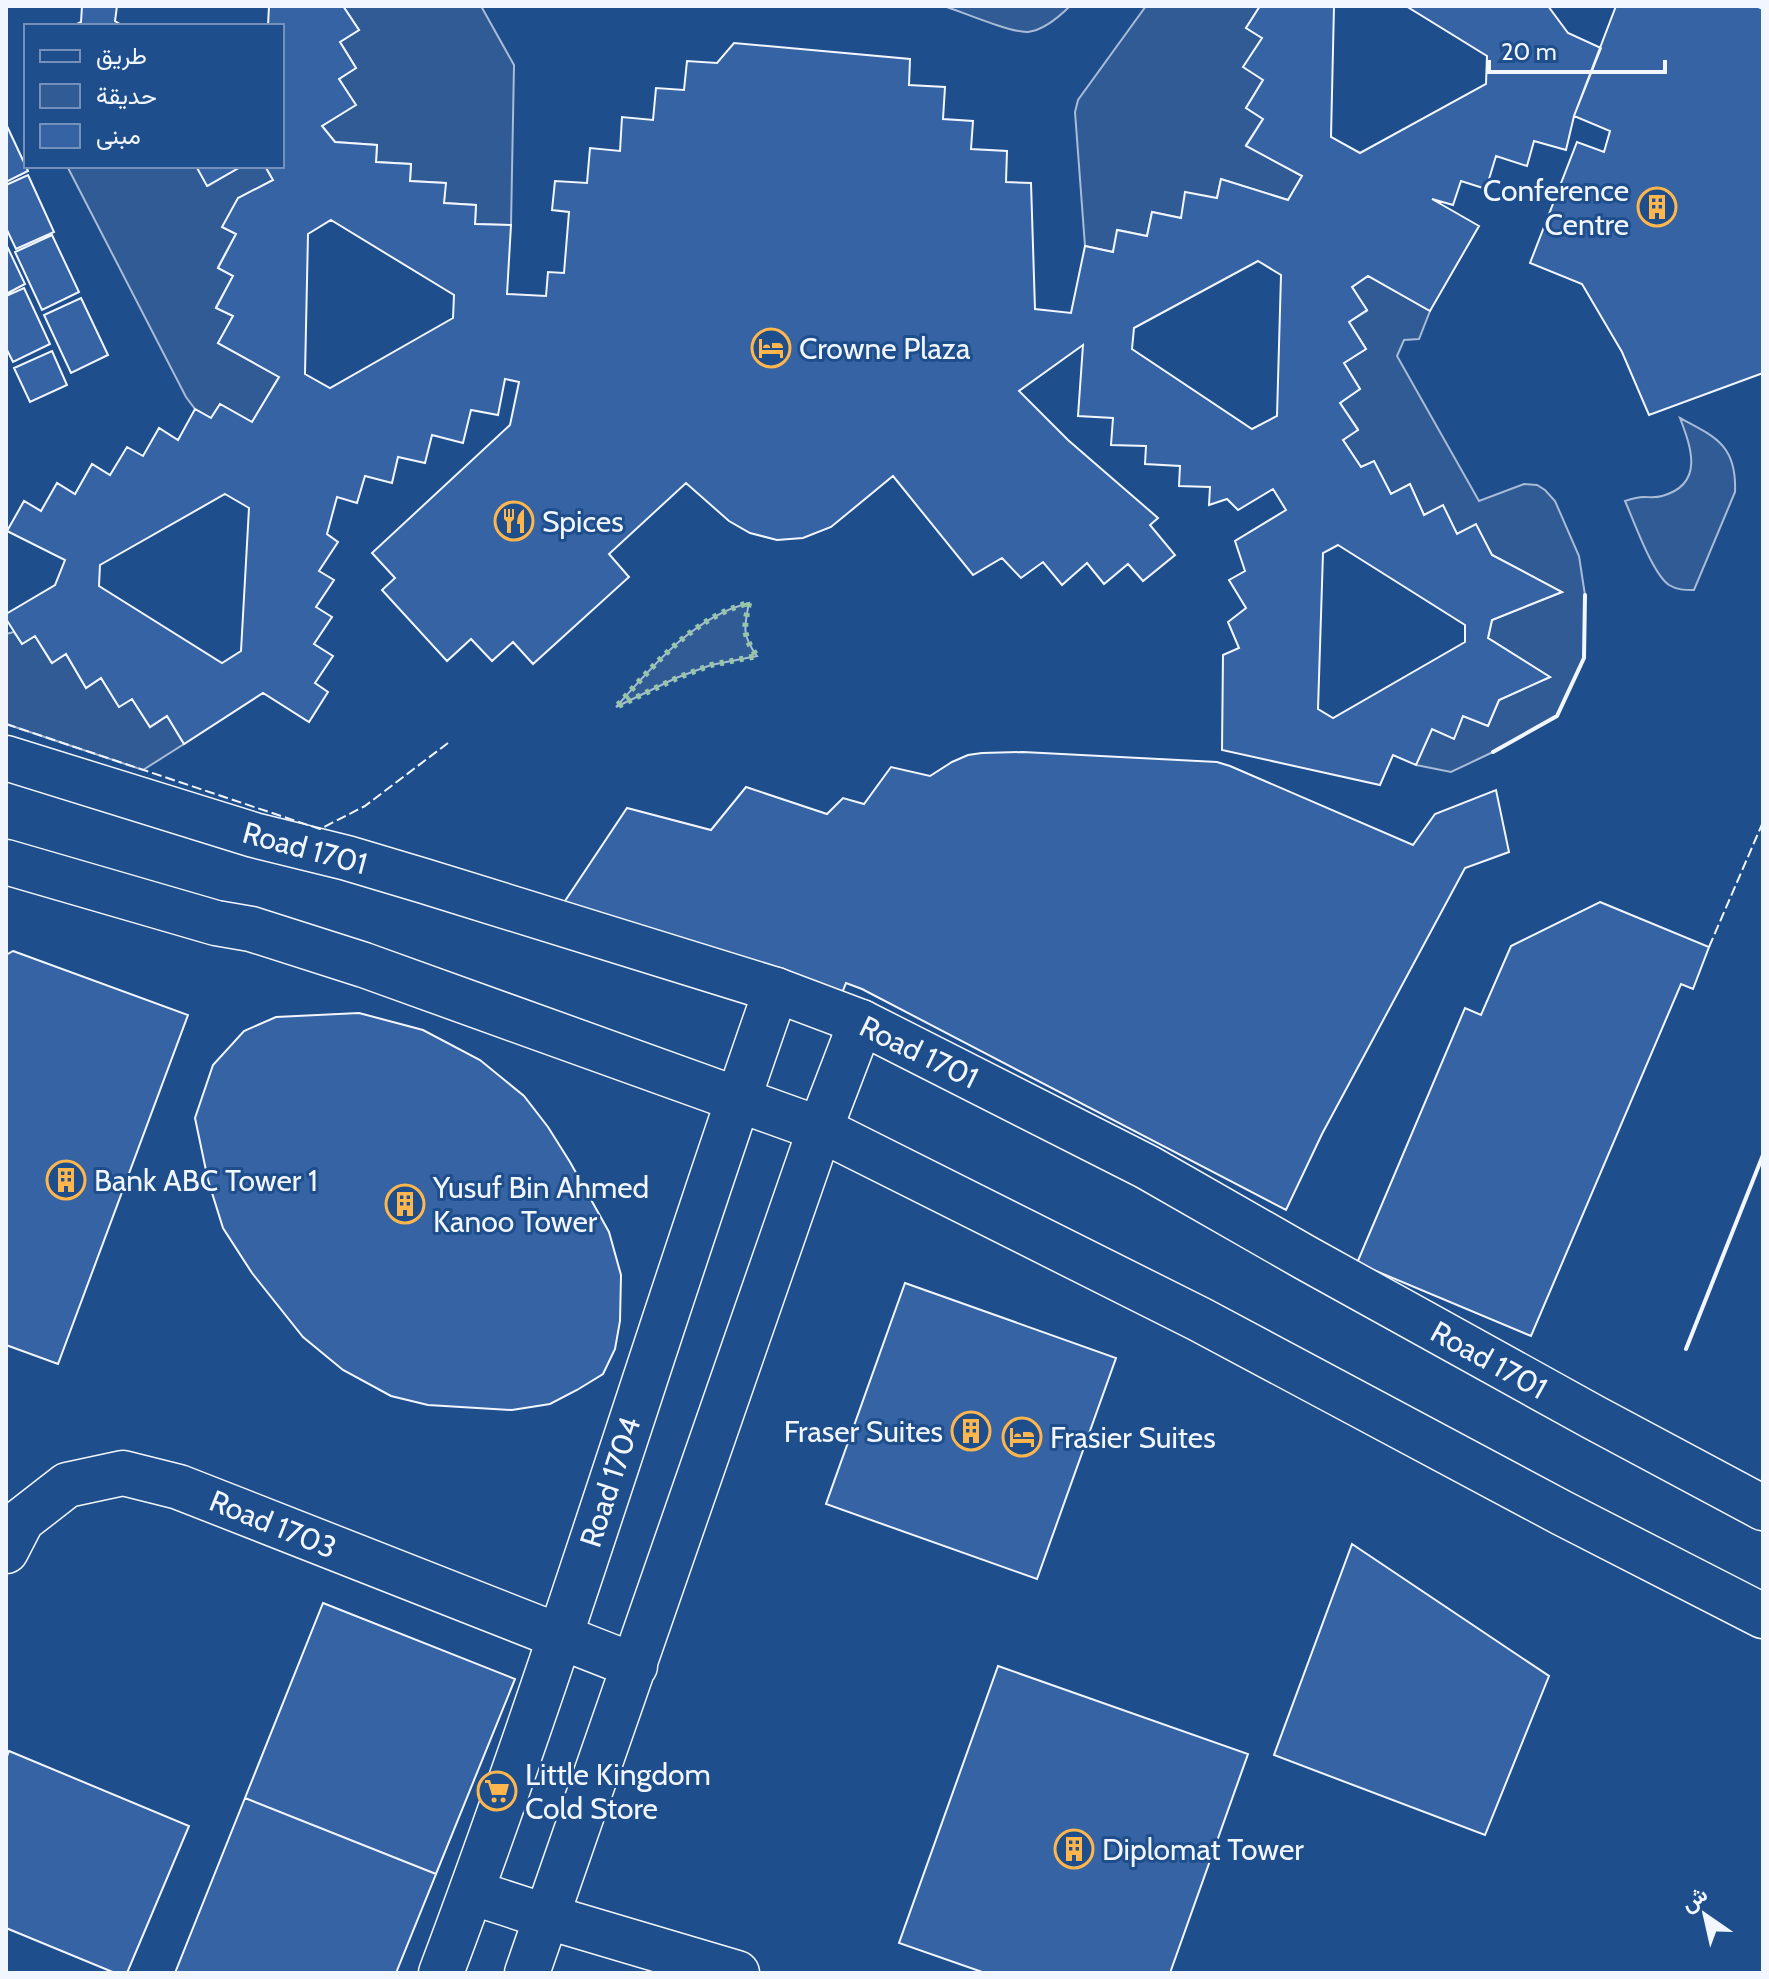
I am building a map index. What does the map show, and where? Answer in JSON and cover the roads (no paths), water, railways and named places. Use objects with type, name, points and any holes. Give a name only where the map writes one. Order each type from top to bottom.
[{"type":"street","name":"Road 1701","points":[[6,758],[254,835],[373,866],[776,990],[861,1022],[1147,1167],[1593,1417],[1763,1508]]},
{"type":"street","points":[[6,862],[216,923],[287,939],[820,1129],[1199,1319],[1562,1513],[1763,1616]]},
{"type":"street","name":"Road 1704","points":[[441,1973],[559,1637],[776,990]]},
{"type":"street","points":[[527,1973],[820,1129],[861,1022]]},
{"type":"street","name":"Road 1703","points":[[6,1551],[22,1520],[67,1485],[123,1473],[179,1487],[635,1666]]},
{"type":"street","points":[[471,1892],[737,1973]]},
{"type":"place","name":"Conference Centre","points":[[1657,207]]},
{"type":"place","name":"Crowne Plaza","points":[[771,348]]},
{"type":"place","name":"Spices","points":[[514,521]]},
{"type":"place","name":"Bank ABC Tower 1","points":[[66,1180]]},
{"type":"place","name":"Yusuf Bin Ahmed Kanoo Tower","points":[[405,1204]]},
{"type":"place","name":"Fraser Suites","points":[[971,1431]]},
{"type":"place","name":"Frasier Suites","points":[[1022,1437]]},
{"type":"place","name":"Little Kingdom Cold Store","points":[[497,1791]]},
{"type":"place","name":"Diplomat Tower","points":[[1074,1849]]}]
